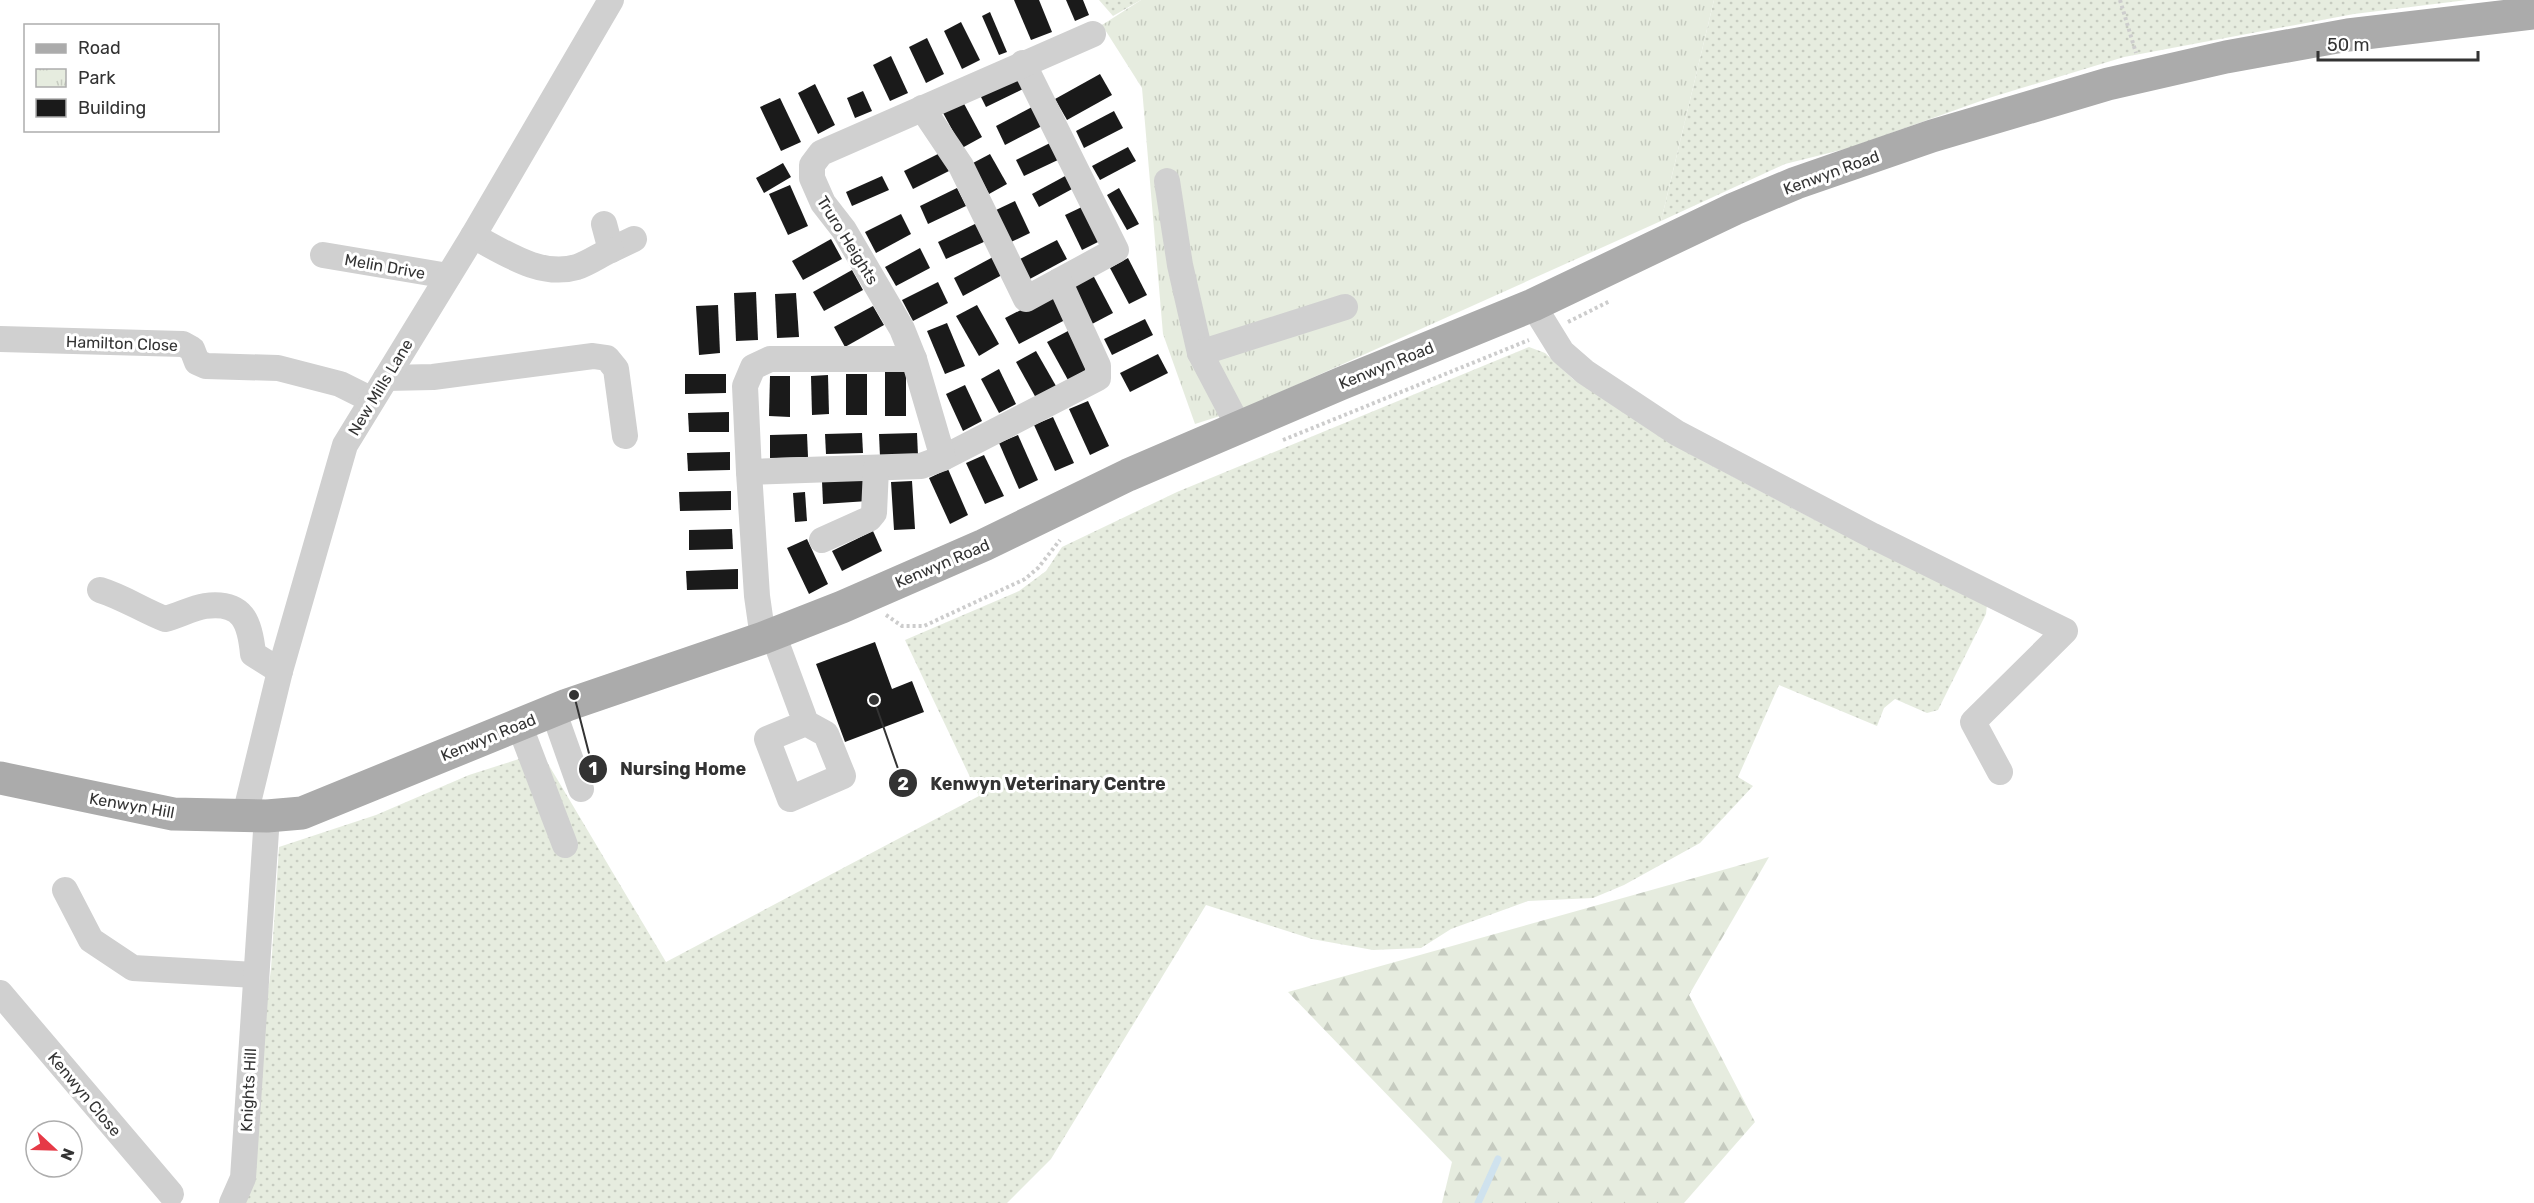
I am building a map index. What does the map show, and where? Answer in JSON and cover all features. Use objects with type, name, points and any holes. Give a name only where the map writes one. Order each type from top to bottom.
[{"type":"main road","name":"Kenwyn Road","points":[[256,815],[302,813],[553,710],[768,636],[984,545],[1128,475],[1239,427],[1540,319],[1734,208],[1796,183],[1932,136],[2141,77],[2226,57],[2348,35],[2534,13]]},
{"type":"main road","name":"Kenwyn Hill","points":[[0,778],[172,814],[256,815]]},
{"type":"street","name":"New Mills Lane","points":[[256,815],[280,671],[345,446],[611,0]]},
{"type":"street","name":"Truro Heights","points":[[943,458],[914,359],[902,329],[844,230],[823,203],[812,178],[812,165],[821,153],[1093,34]]},
{"type":"street","points":[[922,108],[961,166],[1026,299],[1116,250],[1023,63]]},
{"type":"street","points":[[1167,181],[1180,265],[1200,353],[1239,427]]},
{"type":"street","points":[[472,236],[532,265],[555,269],[577,267],[622,244],[604,224]]},
{"type":"street","name":"Melin Drive","points":[[323,255],[448,276]]},
{"type":"street","points":[[749,472],[921,466],[943,458],[1098,378],[1098,366],[1059,281]]},
{"type":"street","points":[[1200,353],[1346,307]]},
{"type":"street","points":[[1540,319],[1562,352],[1585,372],[1677,433],[1873,536],[2065,631],[1973,722],[2000,772]]},
{"type":"street","points":[[864,358],[902,329]]},
{"type":"street","name":"Hamilton Close","points":[[0,339],[183,344],[192,349],[197,362],[206,366],[278,368],[340,384],[372,400]]},
{"type":"street","points":[[386,378],[433,377],[593,356],[607,358],[616,369],[625,436]]},
{"type":"street","points":[[806,723],[768,636],[749,472],[745,386],[753,367],[770,359],[914,359]]},
{"type":"street","points":[[822,540],[869,519],[874,513],[876,469]]},
{"type":"street","points":[[100,590],[119,595],[144,611],[165,619],[204,606],[226,606],[244,615],[251,630],[253,654],[280,671]]},
{"type":"street","points":[[553,710],[581,789]]},
{"type":"street","points":[[519,724],[565,845]]},
{"type":"street","name":"Knights Hill","points":[[232,1203],[243,1178],[255,975],[256,815]]},
{"type":"street","points":[[65,890],[91,940],[133,968],[255,975]]},
{"type":"street","name":"Kenwyn Close","points":[[0,993],[171,1194]]},
{"type":"path","points":[[2120,0],[2135,48],[2141,77]]},
{"type":"path","points":[[1282,441],[1540,319],[1617,297]]},
{"type":"path","points":[[873,592],[887,617],[902,626],[924,626],[1025,579],[1038,568],[1058,542],[1068,536]]},
{"type":"green space","points":[[1099,0],[1141,0],[1113,16]]},
{"type":"green space","points":[[1141,0],[1714,0],[1661,221],[1245,408],[1195,424],[1163,334],[1142,88],[1102,25]]},
{"type":"green space","points":[[1714,0],[2467,0],[2354,14],[2124,57],[1989,98],[1849,148],[1785,164],[1661,221]]},
{"type":"green space","points":[[1529,347],[1545,353],[1573,379],[1694,456],[1817,521],[1987,604],[1986,614],[1938,710],[1927,713],[1895,699],[1884,708],[1877,726],[1779,685],[1738,777],[1753,786],[1700,843],[1624,885],[1593,898],[1528,901],[1451,929],[1421,948],[1373,950],[1312,939],[1206,905],[1051,1159],[1007,1203],[240,1203],[271,969],[279,847],[376,815],[469,775],[541,752],[666,962],[979,796],[905,640],[1019,591],[1046,571],[1062,547],[1177,492]]},
{"type":"green space","points":[[1769,857],[1689,995],[1755,1122],[1684,1203],[1442,1203],[1452,1162],[1288,992]]},
{"type":"building","points":[[1014,0],[1039,0],[1052,32],[1031,40]]},
{"type":"building","points":[[1066,0],[1083,0],[1089,15],[1075,21]]},
{"type":"building","points":[[990,12],[1007,52],[999,55],[982,16]]},
{"type":"building","points":[[961,22],[980,60],[962,69],[944,31]]},
{"type":"building","points":[[927,38],[944,74],[926,83],[909,47]]},
{"type":"building","points":[[891,56],[908,93],[890,101],[873,65]]},
{"type":"building","points":[[1015,72],[1023,89],[986,107],[977,89]]},
{"type":"building","points":[[1100,74],[1112,95],[1067,120],[1055,99]]},
{"type":"building","points":[[815,84],[835,125],[818,134],[798,93]]},
{"type":"building","points":[[863,91],[872,111],[855,118],[847,98]]},
{"type":"building","points":[[780,98],[801,142],[781,151],[760,107]]},
{"type":"building","points":[[962,100],[982,137],[962,148],[942,111]]},
{"type":"building","points":[[1032,107],[1042,126],[1005,145],[996,126]]},
{"type":"building","points":[[1114,111],[1123,128],[1084,148],[1076,131]]},
{"type":"building","points":[[1052,142],[1060,159],[1024,176],[1016,160]]},
{"type":"building","points":[[1128,147],[1136,161],[1100,180],[1092,166]]},
{"type":"building","points":[[940,153],[949,171],[913,189],[904,171]]},
{"type":"building","points":[[990,154],[1007,184],[989,194],[973,163]]},
{"type":"building","points":[[783,163],[791,177],[764,193],[756,178]]},
{"type":"building","points":[[1067,175],[1074,188],[1039,207],[1032,194]]},
{"type":"building","points":[[882,176],[889,190],[852,206],[846,192]]},
{"type":"building","points":[[790,185],[808,226],[788,235],[769,194]]},
{"type":"building","points":[[957,188],[966,206],[928,224],[920,206]]},
{"type":"building","points":[[1119,188],[1139,224],[1127,230],[1107,195]]},
{"type":"building","points":[[1015,201],[1030,233],[1011,242],[996,210]]},
{"type":"building","points":[[1084,206],[1102,240],[1082,250],[1065,215]]},
{"type":"building","points":[[901,214],[911,234],[876,253],[865,232]]},
{"type":"building","points":[[977,223],[986,241],[946,259],[938,242]]},
{"type":"building","points":[[831,239],[842,259],[803,280],[792,261]]},
{"type":"building","points":[[1057,240],[1067,259],[1028,280],[1018,260]]},
{"type":"building","points":[[920,248],[930,268],[896,286],[885,267]]},
{"type":"building","points":[[993,257],[1002,275],[963,296],[954,278]]},
{"type":"building","points":[[1128,258],[1147,295],[1129,304],[1110,268]]},
{"type":"building","points":[[852,270],[863,290],[824,311],[813,292]]},
{"type":"building","points":[[1093,275],[1113,313],[1092,324],[1072,286]]},
{"type":"building","points":[[938,282],[948,303],[913,321],[902,300]]},
{"type":"building","points":[[756,292],[758,340],[736,341],[734,293]]},
{"type":"building","points":[[796,293],[799,337],[777,338],[775,294]]},
{"type":"building","points":[[1052,294],[1065,320],[1019,344],[1005,318]]},
{"type":"building","points":[[718,305],[720,353],[699,355],[696,306]]},
{"type":"building","points":[[977,305],[999,344],[979,356],[956,316]]},
{"type":"building","points":[[873,306],[884,325],[845,347],[834,327]]},
{"type":"building","points":[[1145,319],[1153,335],[1112,355],[1104,339]]},
{"type":"building","points":[[947,323],[965,366],[945,374],[927,331]]},
{"type":"building","points":[[1068,331],[1088,369],[1068,380],[1047,342]]},
{"type":"building","points":[[1036,351],[1056,386],[1036,398],[1016,362]]},
{"type":"building","points":[[1158,354],[1168,373],[1130,392],[1120,373]]},
{"type":"building","points":[[999,369],[1016,404],[999,413],[981,379]]},
{"type":"building","points":[[885,371],[906,371],[906,416],[885,416]]},
{"type":"building","points":[[685,374],[726,374],[726,393],[685,394]]},
{"type":"building","points":[[846,374],[867,374],[867,415],[846,415]]},
{"type":"building","points":[[828,375],[829,414],[812,415],[811,376]]},
{"type":"building","points":[[770,376],[790,376],[790,417],[769,416]]},
{"type":"building","points":[[965,385],[982,421],[963,431],[946,394]]},
{"type":"building","points":[[1088,401],[1109,446],[1090,455],[1069,409]]},
{"type":"building","points":[[729,412],[729,432],[689,432],[688,413]]},
{"type":"building","points":[[1053,417],[1074,463],[1055,471],[1034,425]]},
{"type":"building","points":[[862,433],[863,453],[826,454],[825,434]]},
{"type":"building","points":[[917,433],[918,456],[880,457],[879,434]]},
{"type":"building","points":[[807,434],[808,457],[770,458],[770,435]]},
{"type":"building","points":[[1018,435],[1038,480],[1019,489],[999,443]]},
{"type":"building","points":[[730,452],[730,470],[688,471],[687,453]]},
{"type":"building","points":[[984,455],[1004,496],[985,504],[966,463]]},
{"type":"building","points":[[948,469],[968,515],[950,524],[929,478]]},
{"type":"building","points":[[867,479],[868,501],[823,504],[822,481]]},
{"type":"building","points":[[912,481],[915,529],[894,530],[891,482]]},
{"type":"building","points":[[731,491],[731,510],[680,511],[679,492]]},
{"type":"building","points":[[805,492],[807,521],[795,522],[793,493]]},
{"type":"building","points":[[732,529],[733,549],[689,550],[689,530]]},
{"type":"building","points":[[873,531],[882,551],[842,571],[832,551]]},
{"type":"building","points":[[807,539],[828,584],[809,594],[787,548]]},
{"type":"building","points":[[738,569],[738,589],[687,590],[686,571]]},
{"type":"building","points":[[875,642],[892,689],[912,681],[924,712],[845,742],[816,664]]},
{"type":"waterway","points":[[1478,1203],[1498,1159]]},
{"type":"place","name":"Nursing Home","points":[[574,695]]},
{"type":"place","name":"Kenwyn Veterinary Centre","points":[[874,700]]}]
